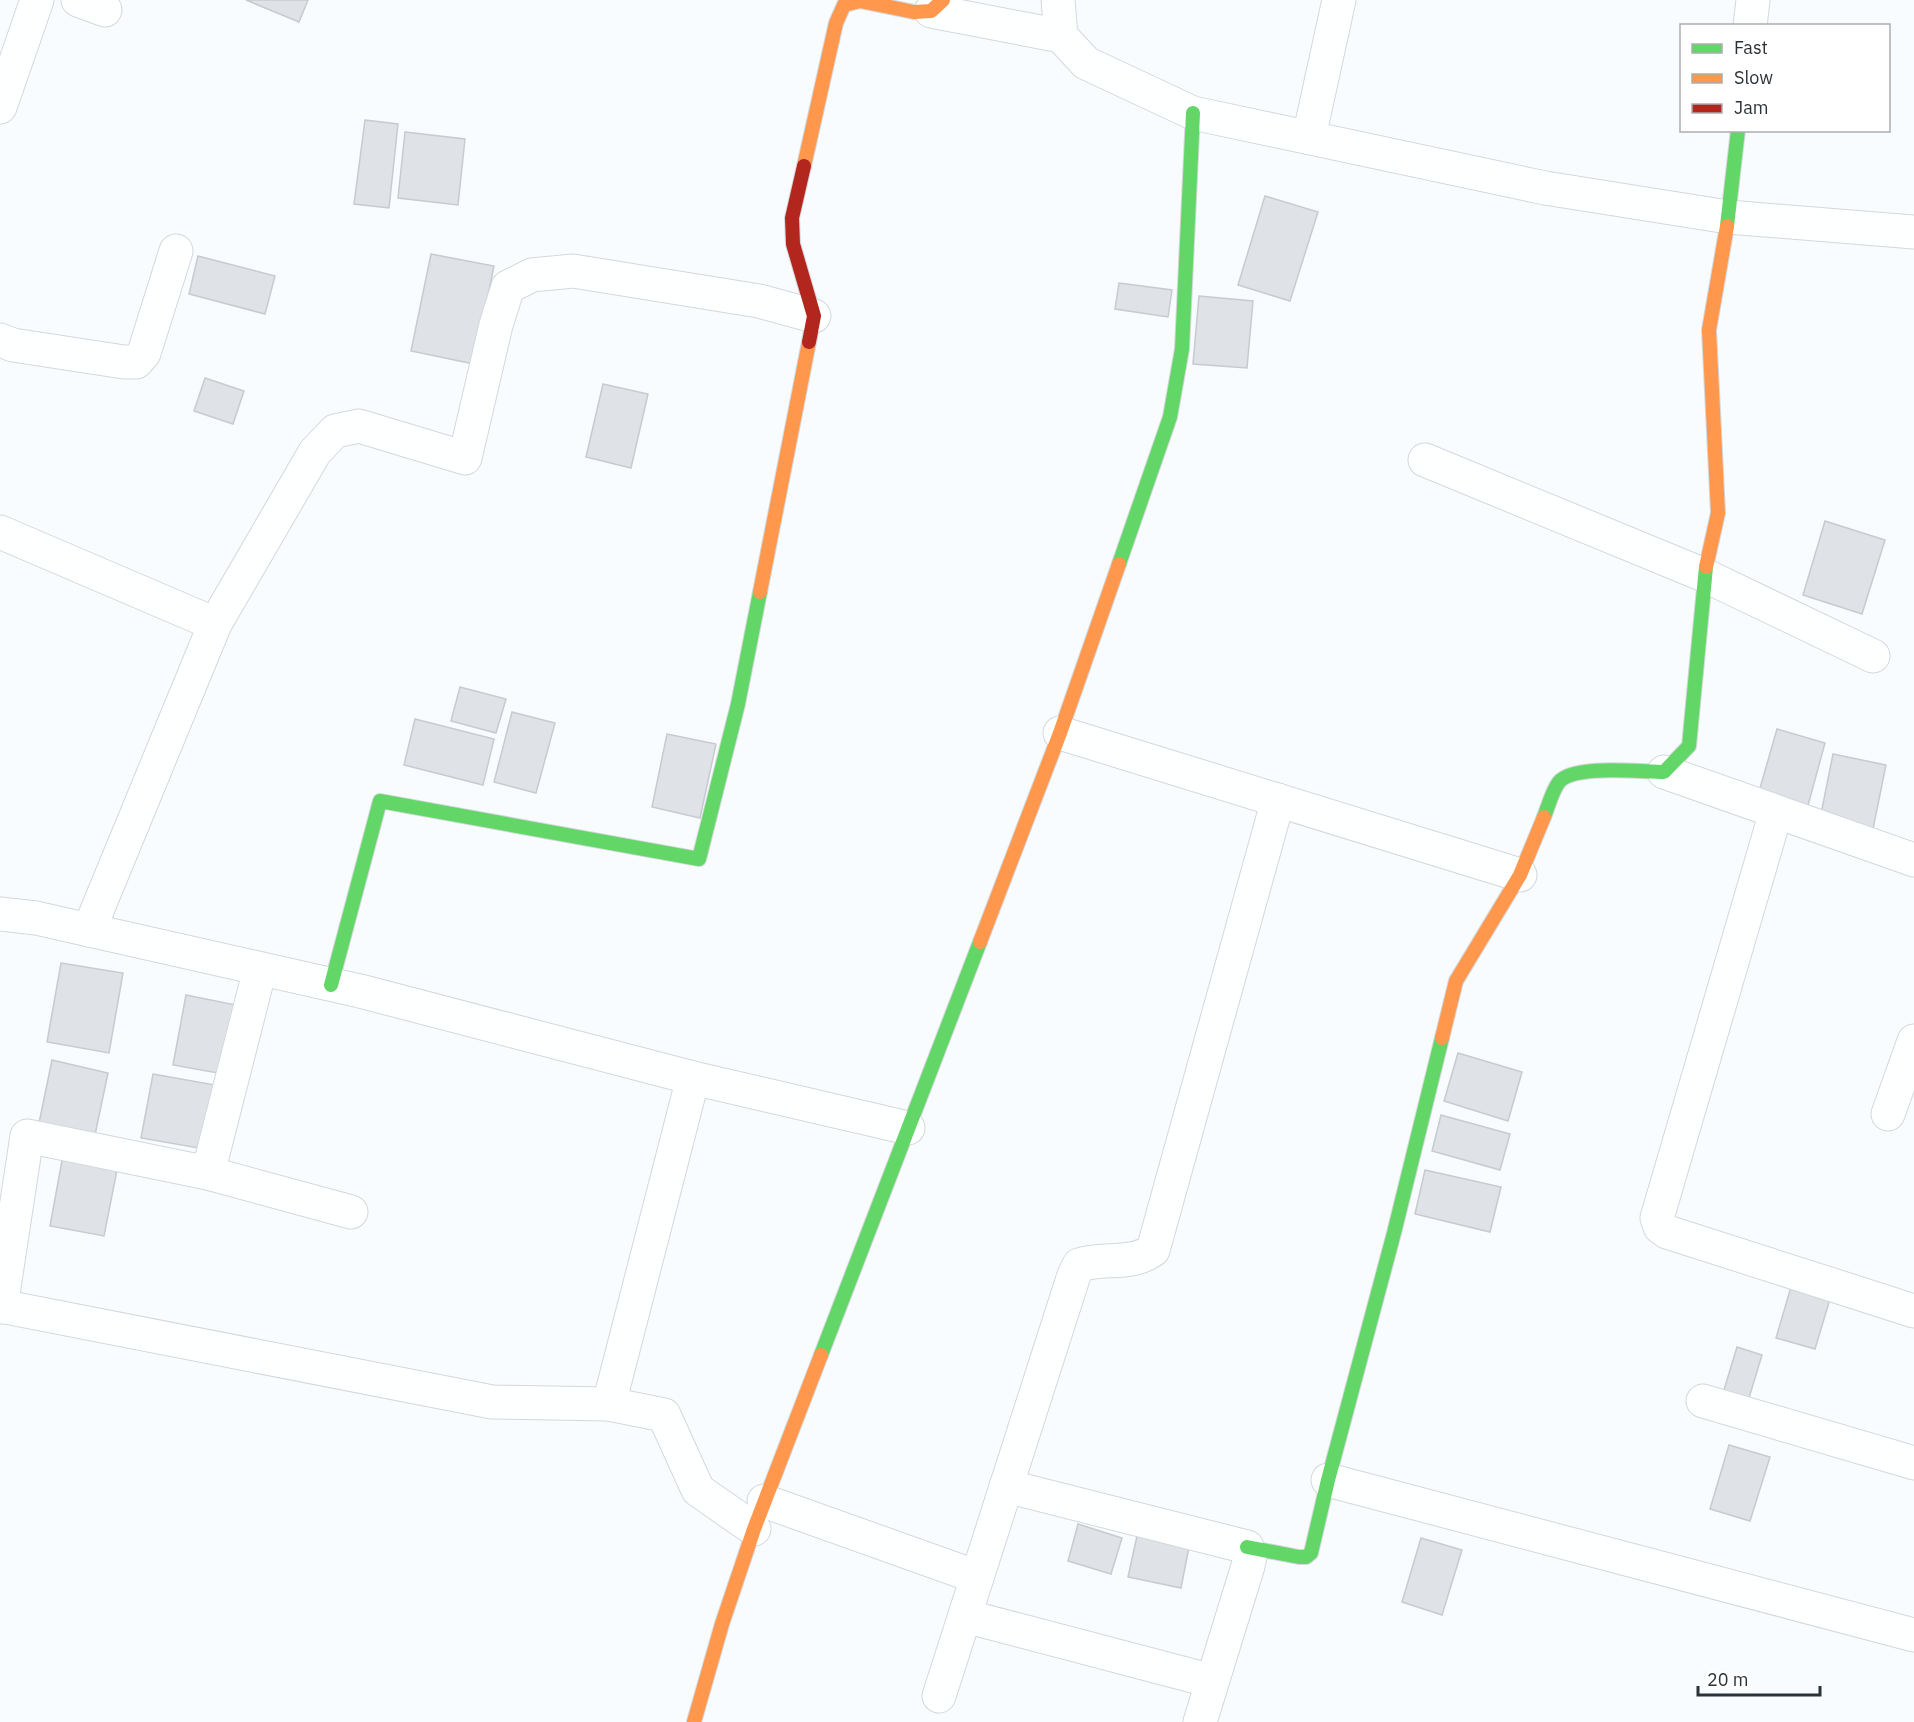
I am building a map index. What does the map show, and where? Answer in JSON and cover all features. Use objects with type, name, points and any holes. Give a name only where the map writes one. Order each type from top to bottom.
[{"type":"street","points":[[0,107],[37,0]]},
{"type":"street","points":[[1058,0],[1061,36]]},
{"type":"street","points":[[1309,137],[1339,0]]},
{"type":"street","points":[[1750,24],[1753,0]]},
{"type":"street","points":[[330,985],[380,801],[699,859],[738,704],[814,316],[794,244],[792,218],[836,23],[844,5],[860,1],[914,12],[937,5],[1061,36],[1086,63],[1193,113],[1545,188],[1728,217],[1914,232]]},
{"type":"street","points":[[694,1722],[722,1624],[759,1515],[1060,733],[1170,417],[1182,350],[1193,113]]},
{"type":"street","points":[[1664,772],[1689,746],[1704,575],[1718,513],[1709,330],[1728,217],[1738,132]]},
{"type":"street","points":[[0,340],[14,345],[136,362],[144,353],[176,251]]},
{"type":"street","points":[[89,930],[215,624],[315,452],[335,431],[359,426],[465,458],[496,325],[508,287],[532,275],[573,271],[759,301],[814,316]]},
{"type":"street","points":[[1425,460],[1704,575],[1873,656]]},
{"type":"street","points":[[0,532],[215,624]]},
{"type":"street","points":[[1060,733],[1520,875]]},
{"type":"street","points":[[1006,1486],[1247,1547],[1299,1557],[1306,1557],[1311,1553],[1328,1480],[1394,1233],[1456,981],[1520,875],[1558,783],[1570,774],[1586,771],[1664,772],[1914,860]]},
{"type":"street","points":[[939,1696],[1074,1275],[1079,1265],[1092,1261],[1134,1259],[1153,1250],[1278,800]]},
{"type":"street","points":[[1776,812],[1657,1218],[1660,1227],[1667,1232],[1914,1311]]},
{"type":"street","points":[[0,914],[36,918],[330,985],[693,1078],[908,1128]]},
{"type":"street","points":[[208,1173],[260,969]]},
{"type":"street","points":[[1888,1114],[1914,1041]]},
{"type":"street","points":[[609,1404],[693,1078]]},
{"type":"street","points":[[351,1212],[208,1173],[27,1136],[1,1306],[483,1400],[528,1404],[609,1404],[664,1415],[698,1490],[759,1515],[977,1577]]},
{"type":"street","points":[[1703,1401],[1914,1463]]},
{"type":"street","points":[[1328,1480],[1914,1635]]},
{"type":"street","points":[[1200,1722],[1248,1566],[1250,1556],[1247,1547]]},
{"type":"street","points":[[965,1616],[1212,1681]]},
{"type":"building","points":[[246,0],[308,0],[299,22]]},
{"type":"building","points":[[365,120],[398,124],[389,208],[354,204]]},
{"type":"building","points":[[405,132],[465,139],[458,205],[398,198]]},
{"type":"building","points":[[1265,196],[1318,212],[1290,301],[1238,285]]},
{"type":"building","points":[[431,254],[494,266],[474,364],[411,351]]},
{"type":"building","points":[[198,256],[275,276],[265,314],[189,294]]},
{"type":"building","points":[[1119,283],[1172,290],[1168,317],[1115,309]]},
{"type":"building","points":[[1199,296],[1253,301],[1247,368],[1193,364]]},
{"type":"building","points":[[205,378],[244,391],[233,424],[194,411]]},
{"type":"building","points":[[603,384],[648,394],[631,468],[586,457]]},
{"type":"building","points":[[1825,521],[1885,540],[1862,614],[1803,595]]},
{"type":"building","points":[[460,687],[506,699],[496,733],[451,721]]},
{"type":"building","points":[[512,712],[555,723],[536,793],[494,782]]},
{"type":"building","points":[[415,719],[494,739],[483,785],[404,765]]},
{"type":"building","points":[[1777,729],[1825,743],[1807,809],[1758,795]]},
{"type":"building","points":[[667,734],[716,744],[700,818],[652,807]]},
{"type":"building","points":[[1833,754],[1886,765],[1872,834],[1819,824]]},
{"type":"building","points":[[61,963],[123,973],[109,1053],[47,1042]]},
{"type":"building","points":[[186,995],[236,1005],[223,1074],[173,1065]]},
{"type":"building","points":[[1458,1053],[1522,1072],[1508,1121],[1444,1101]]},
{"type":"building","points":[[52,1060],[108,1073],[95,1135],[39,1123]]},
{"type":"building","points":[[153,1074],[215,1085],[204,1149],[141,1138]]},
{"type":"building","points":[[1441,1115],[1510,1134],[1500,1170],[1432,1151]]},
{"type":"building","points":[[63,1155],[118,1165],[104,1236],[50,1226]]},
{"type":"building","points":[[1425,1170],[1501,1187],[1490,1232],[1415,1214]]},
{"type":"building","points":[[1791,1287],[1830,1299],[1815,1349],[1776,1338]]},
{"type":"building","points":[[1737,1347],[1762,1355],[1745,1411],[1720,1403]]},
{"type":"building","points":[[1729,1445],[1770,1457],[1750,1521],[1710,1509]]},
{"type":"building","points":[[1078,1524],[1122,1538],[1111,1574],[1068,1561]]},
{"type":"building","points":[[1137,1536],[1189,1547],[1181,1588],[1128,1577]]},
{"type":"building","points":[[1421,1538],[1462,1550],[1442,1615],[1402,1602]]},
{"type":"traffic: fast","points":[[1119,564],[1170,417],[1182,349],[1193,113]]},
{"type":"traffic: fast","points":[[1727,226],[1738,132]]},
{"type":"traffic: fast","points":[[1544,817],[1552,794],[1559,782],[1567,776],[1592,771],[1664,772],[1689,746],[1706,567]]},
{"type":"traffic: fast","points":[[331,985],[380,801],[699,859],[738,704],[760,592]]},
{"type":"traffic: fast","points":[[821,1355],[980,942]]},
{"type":"traffic: fast","points":[[1247,1547],[1299,1557],[1306,1557],[1311,1553],[1442,1038]]},
{"type":"traffic: slow","points":[[804,166],[836,23],[844,5],[860,1],[914,12],[931,11],[943,0]]},
{"type":"traffic: slow","points":[[1706,567],[1718,513],[1709,330],[1727,226]]},
{"type":"traffic: slow","points":[[760,592],[809,342]]},
{"type":"traffic: slow","points":[[980,942],[1060,733],[1119,564]]},
{"type":"traffic: slow","points":[[1442,1038],[1456,981],[1520,875],[1544,817]]},
{"type":"traffic: slow","points":[[694,1722],[722,1624],[754,1529],[821,1355]]},
{"type":"traffic: jam","points":[[804,166],[792,218],[793,244],[814,316],[809,342]]}]
